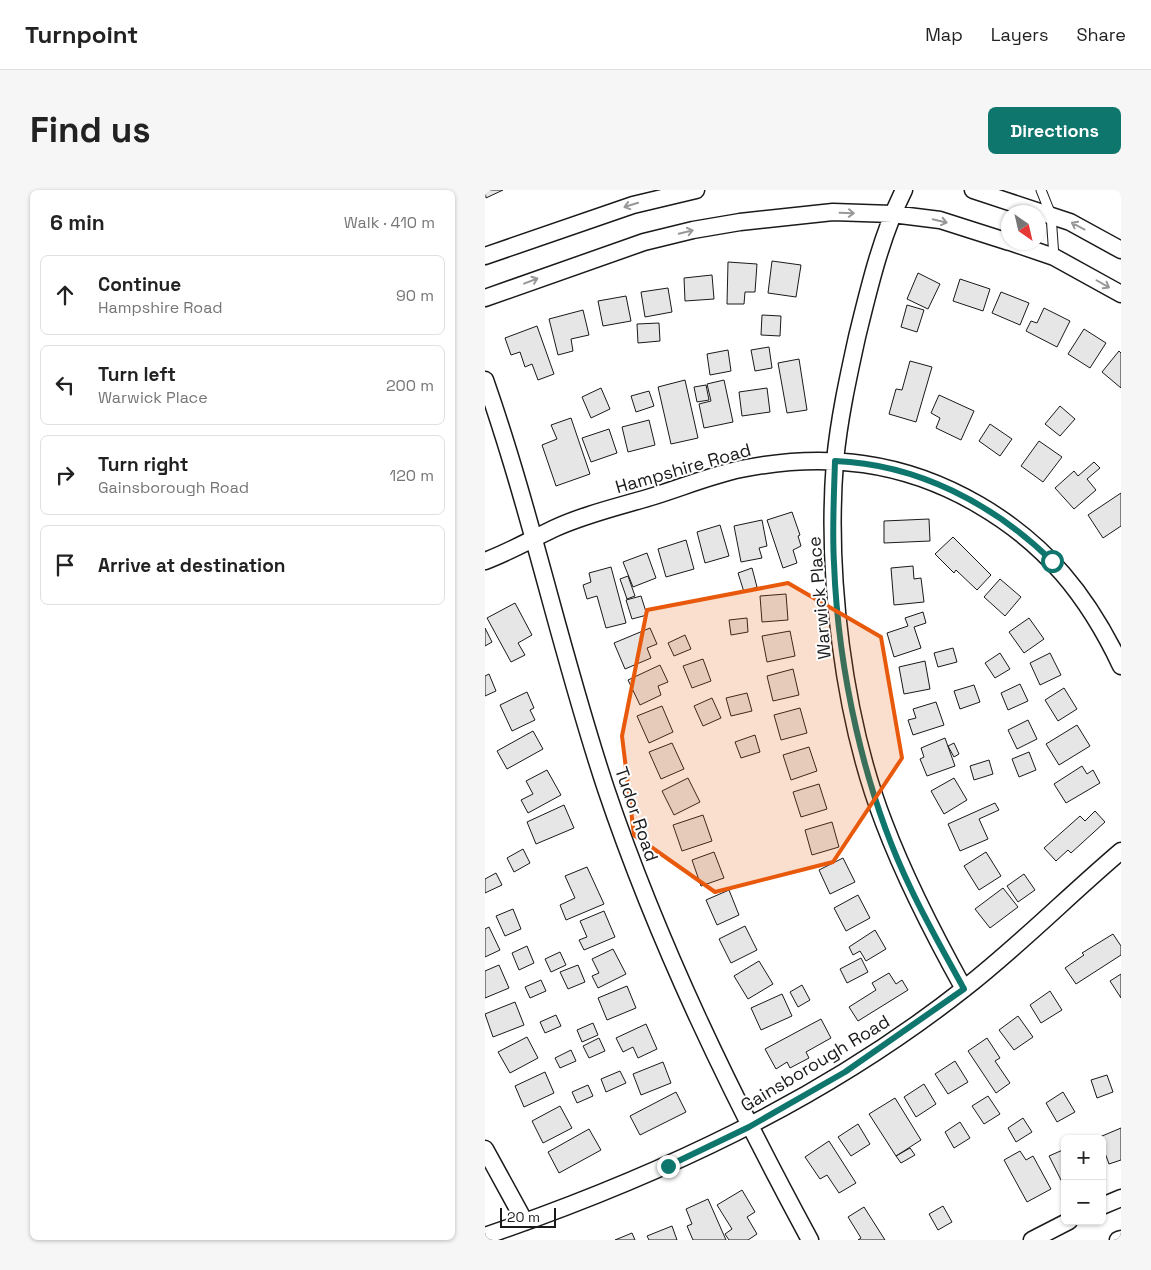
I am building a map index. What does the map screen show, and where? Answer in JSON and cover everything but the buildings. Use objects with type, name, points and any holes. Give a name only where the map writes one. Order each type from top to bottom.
[{"type":"street","points":[[485,256],[633,205],[696,190]]},
{"type":"street","name":"Warwick Place","points":[[903,190],[892,214],[865,302],[847,383],[835,461],[834,564],[846,677],[855,726],[883,821],[910,888],[964,989]]},
{"type":"street","points":[[973,190],[1070,222],[1121,250]]},
{"type":"street","points":[[485,298],[635,245],[693,230],[740,222],[833,212],[892,214],[939,220],[1001,239]]},
{"type":"street","points":[[1033,250],[1054,257],[1121,294]]},
{"type":"street","name":"Tudor Road","points":[[485,380],[509,448],[535,539],[561,642],[629,854],[693,1010],[749,1127],[809,1240]]},
{"type":"street","name":"Hampshire Road","points":[[485,561],[555,528],[740,469],[789,462],[835,461],[885,467],[917,476],[953,491],[1004,519],[1031,540],[1076,589],[1092,612],[1121,666]]},
{"type":"street","name":"Gainsborough Road","points":[[485,1236],[623,1185],[749,1127],[845,1072],[964,989],[1031,934],[1121,851]]},
{"type":"street","points":[[485,1149],[525,1222]]},
{"type":"street","points":[[1106,1204],[1121,1198]]},
{"type":"street","points":[[1032,1240],[1061,1225]]},
{"type":"lane","points":[[1041,190],[1051,215],[1054,257]]},
{"type":"highlighted area","points":[[788,583],[881,637],[902,758],[833,862],[715,892],[634,835],[622,736],[647,610]]},
{"type":"route","points":[[668,1166],[749,1127],[845,1072],[910,1029],[964,989],[910,888],[883,821],[855,726],[846,677],[834,564],[835,461],[856,462],[885,467],[917,476],[944,487],[1004,519],[1031,540],[1052,561]]}]
